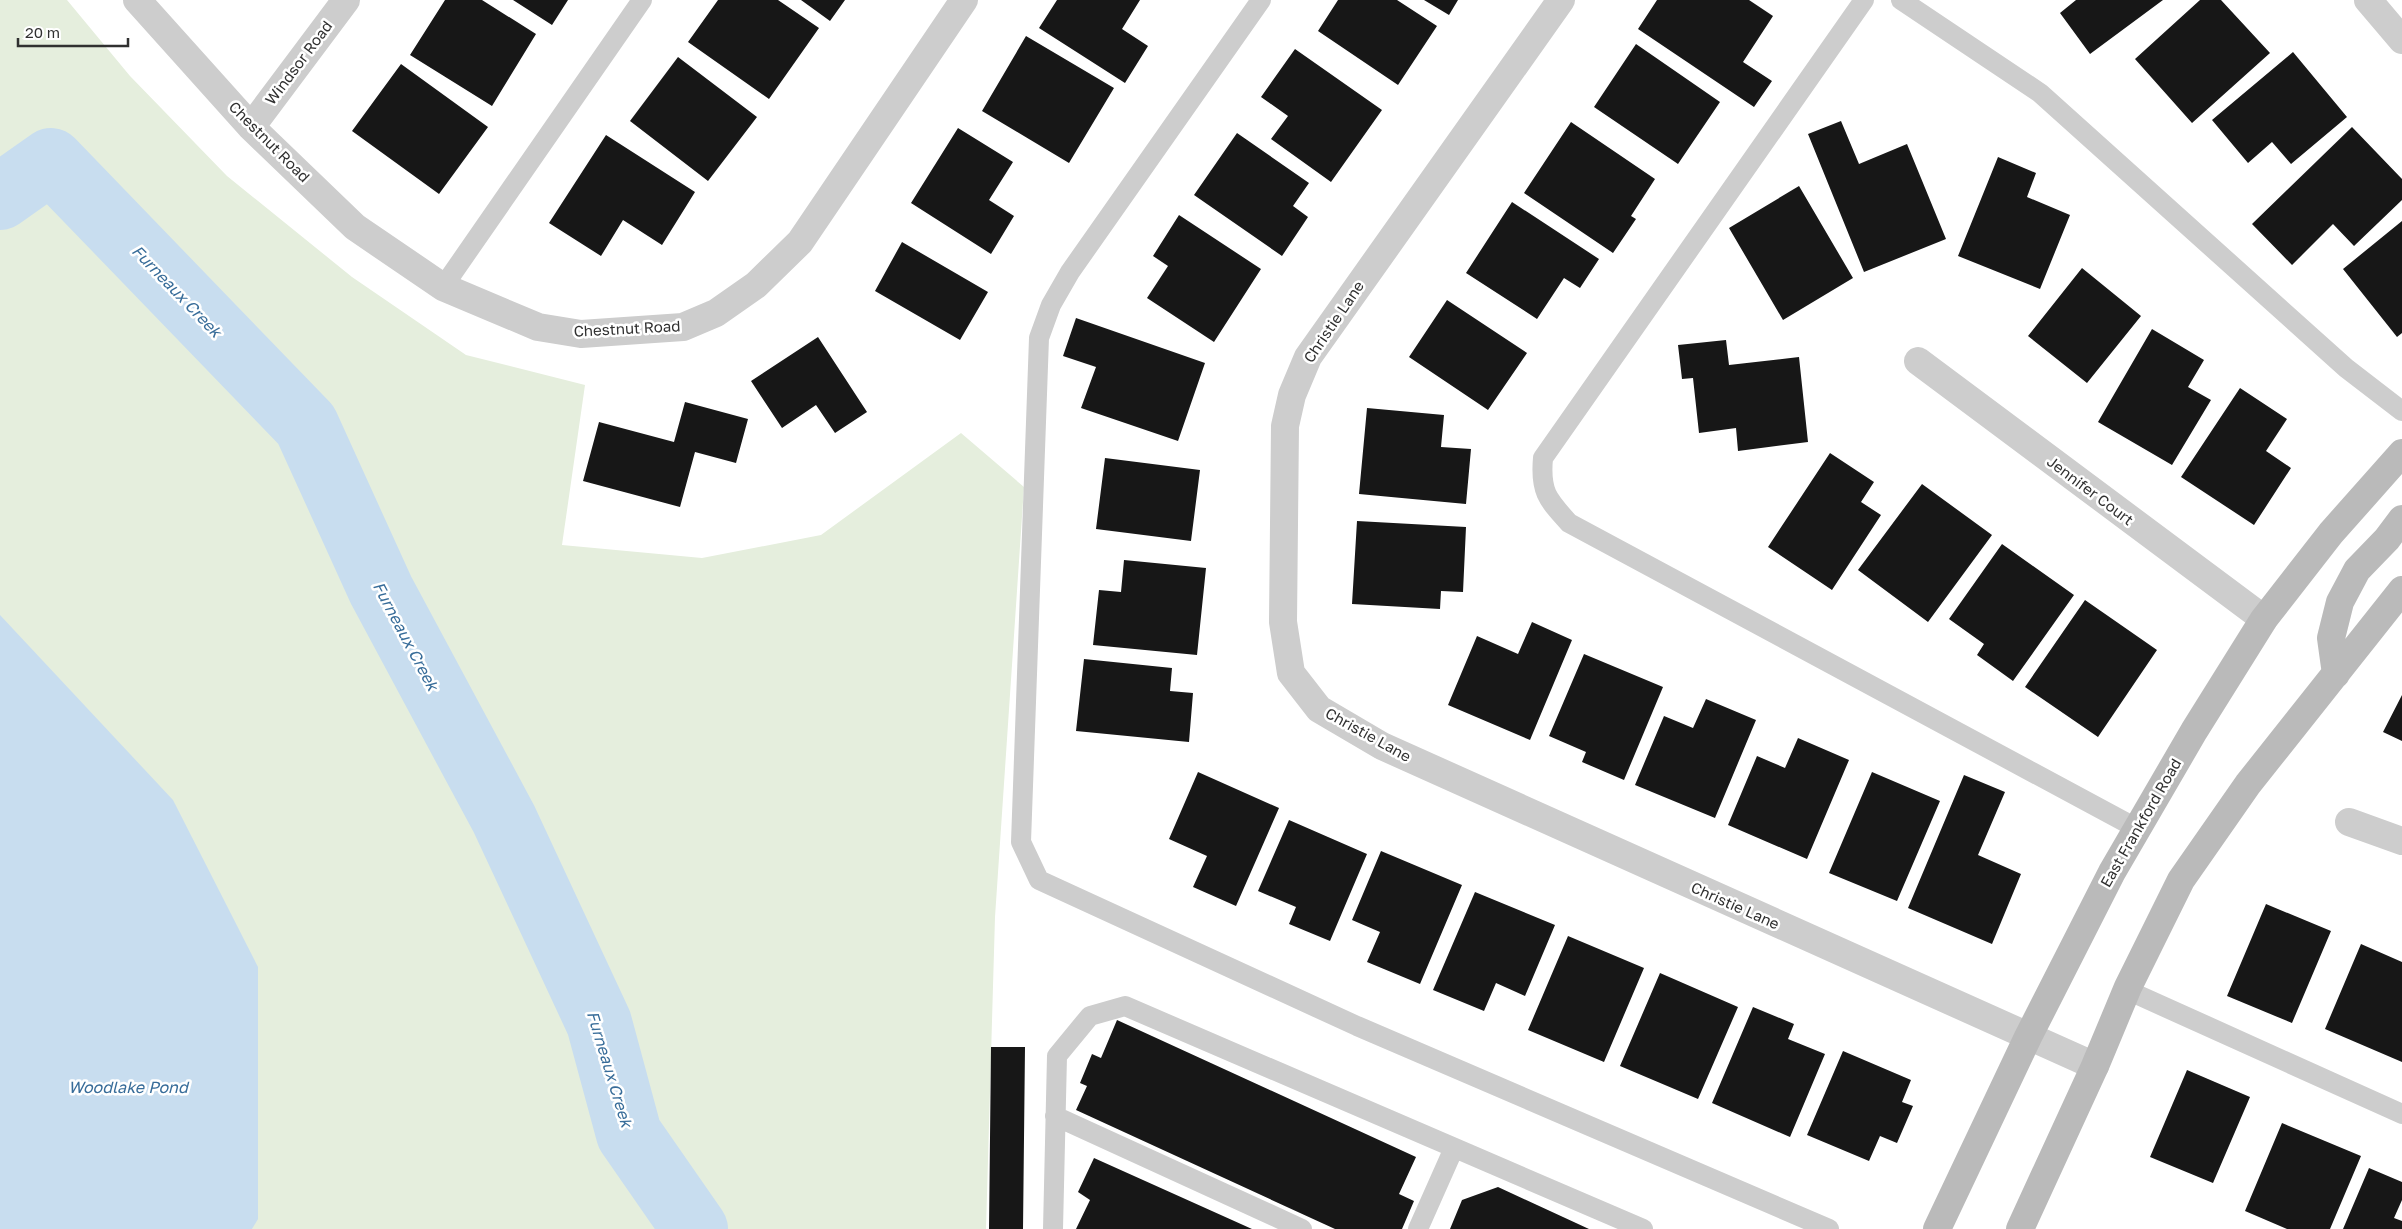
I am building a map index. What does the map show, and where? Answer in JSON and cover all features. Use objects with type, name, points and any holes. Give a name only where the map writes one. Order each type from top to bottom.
[{"type":"main road","name":"East Frankford Road","points":[[1937,1229],[2028,1037],[2112,872],[2194,731],[2264,619],[2332,533],[2402,453]]},
{"type":"main road","points":[[2336,674],[2331,638],[2340,602],[2357,570],[2387,539],[2402,519]]},
{"type":"main road","points":[[2020,1229],[2095,1066],[2127,990],[2181,880],[2248,784],[2402,590]]},
{"type":"street","name":"Chestnut Road","points":[[137,0],[252,127],[355,227],[443,286],[538,327],[582,334],[683,328],[716,313],[756,285],[800,242],[964,0]]},
{"type":"street","name":"Windsor Road","points":[[252,127],[346,0]]},
{"type":"street","name":"Christie Lane","points":[[1562,0],[1308,357],[1292,395],[1286,426],[1283,622],[1291,673],[1319,708],[1382,746],[2095,1066]]},
{"type":"street","points":[[2368,0],[2402,40]]},
{"type":"street","name":"Jennifer Court","points":[[1918,361],[2264,619]]},
{"type":"street","points":[[2349,822],[2402,841]]},
{"type":"lane","points":[[443,286],[642,0]]},
{"type":"lane","points":[[1261,0],[1070,272],[1051,305],[1039,338],[1021,842],[1039,880],[1357,1026],[1829,1229]]},
{"type":"lane","points":[[1864,0],[1543,458],[1541,481],[1552,505],[1569,523],[2138,829]]},
{"type":"lane","points":[[1900,0],[2040,93],[2346,368],[2402,410]]},
{"type":"lane","points":[[2127,990],[2402,1114]]},
{"type":"lane","points":[[1053,1229],[1057,1056],[1090,1016],[1125,1006],[1643,1229]]},
{"type":"lane","points":[[1055,1116],[1302,1229]]},
{"type":"lane","points":[[1418,1229],[1454,1148]]},
{"type":"green space","points":[[0,0],[67,0],[130,76],[227,176],[352,277],[466,355],[585,385],[562,545],[702,558],[821,535],[961,433],[1024,487],[995,917],[986,1229],[0,1229]]},
{"type":"water","name":"Woodlake Pond","points":[[0,615],[173,800],[258,967],[258,1219],[252,1229],[0,1229]]},
{"type":"building","points":[[445,0],[482,0],[536,34],[492,106],[410,55]]},
{"type":"building","points":[[513,0],[568,0],[552,25]]},
{"type":"building","points":[[718,0],[778,0],[819,28],[769,99],[688,42]]},
{"type":"building","points":[[801,0],[845,0],[830,21]]},
{"type":"building","points":[[1057,0],[1140,0],[1122,29],[1148,46],[1125,83],[1039,28]]},
{"type":"building","points":[[1338,0],[1397,0],[1437,26],[1398,85],[1318,31]]},
{"type":"building","points":[[1424,0],[1458,0],[1449,15]]},
{"type":"building","points":[[1657,0],[1749,0],[1773,16],[1743,62],[1772,81],[1754,107],[1638,29]]},
{"type":"building","points":[[2076,0],[2163,0],[2090,54],[2060,13]]},
{"type":"building","points":[[2200,0],[2221,0],[2270,53],[2192,123],[2135,59]]},
{"type":"building","points":[[1026,36],[1114,88],[1069,163],[982,111]]},
{"type":"building","points":[[1636,44],[1720,102],[1678,164],[1594,107]]},
{"type":"building","points":[[1295,49],[1382,110],[1331,182],[1271,139],[1288,116],[1261,97]]},
{"type":"building","points":[[2293,52],[2347,117],[2291,164],[2272,142],[2248,163],[2212,120]]},
{"type":"building","points":[[678,57],[757,117],[708,181],[630,121]]},
{"type":"building","points":[[401,64],[488,127],[439,194],[352,131]]},
{"type":"building","points":[[1841,121],[1859,164],[1907,144],[1946,239],[1864,272],[1808,134]]},
{"type":"building","points":[[1571,122],[1655,179],[1631,216],[1636,219],[1613,253],[1524,193]]},
{"type":"building","points":[[2352,127],[2402,179],[2402,200],[2354,246],[2333,224],[2292,265],[2252,224]]},
{"type":"building","points":[[958,128],[1013,162],[989,200],[1014,216],[991,254],[911,203]]},
{"type":"building","points":[[1237,133],[1309,183],[1293,206],[1308,217],[1282,256],[1194,195]]},
{"type":"building","points":[[606,135],[695,192],[662,245],[623,220],[601,256],[549,223]]},
{"type":"building","points":[[1998,157],[2036,173],[2027,197],[2070,215],[2040,289],[1958,256]]},
{"type":"building","points":[[1799,186],[1853,278],[1783,320],[1729,228]]},
{"type":"building","points":[[1512,202],[1599,259],[1580,288],[1564,278],[1537,319],[1466,273]]},
{"type":"building","points":[[1179,215],[1261,269],[1214,342],[1147,298],[1168,266],[1153,256]]},
{"type":"building","points":[[2402,221],[2402,333],[2397,337],[2343,269]]},
{"type":"building","points":[[902,242],[988,292],[960,340],[875,291]]},
{"type":"building","points":[[2082,268],[2141,316],[2087,383],[2028,336]]},
{"type":"building","points":[[1447,300],[1527,353],[1488,410],[1409,357]]},
{"type":"building","points":[[1076,318],[1205,363],[1178,441],[1081,408],[1096,367],[1063,356]]},
{"type":"building","points":[[2152,329],[2204,360],[2188,387],[2211,400],[2172,465],[2098,422]]},
{"type":"building","points":[[818,337],[867,412],[835,433],[816,405],[782,428],[751,381]]},
{"type":"building","points":[[1726,340],[1729,365],[1799,357],[1808,442],[1738,451],[1736,428],[1699,433],[1693,378],[1682,379],[1678,345]]},
{"type":"building","points":[[2240,388],[2287,419],[2266,451],[2291,468],[2254,525],[2181,477]]},
{"type":"building","points":[[685,402],[748,419],[736,463],[695,452],[680,507],[583,481],[599,422],[674,442]]},
{"type":"building","points":[[1367,408],[1444,415],[1441,447],[1471,449],[1466,504],[1359,494]]},
{"type":"building","points":[[1830,453],[1874,482],[1861,502],[1881,515],[1832,590],[1768,547]]},
{"type":"building","points":[[1105,458],[1200,470],[1191,541],[1096,529]]},
{"type":"building","points":[[1922,484],[1992,535],[1928,622],[1858,570]]},
{"type":"building","points":[[1357,521],[1466,527],[1463,592],[1441,591],[1440,609],[1352,604]]},
{"type":"building","points":[[2002,544],[2074,595],[2013,681],[1977,655],[1984,644],[1949,619]]},
{"type":"building","points":[[1124,560],[1206,568],[1197,655],[1093,645],[1099,590],[1121,592]]},
{"type":"building","points":[[2085,600],[2157,650],[2098,737],[2025,687]]},
{"type":"building","points":[[1532,622],[1572,640],[1530,740],[1448,705],[1477,636],[1518,654]]},
{"type":"building","points":[[1584,654],[1663,687],[1624,780],[1582,762],[1586,752],[1549,736]]},
{"type":"building","points":[[1084,659],[1172,668],[1170,691],[1193,693],[1189,742],[1076,731]]},
{"type":"building","points":[[2402,695],[2402,741],[2383,732]]},
{"type":"building","points":[[1706,699],[1756,720],[1715,818],[1635,785],[1664,716],[1693,728]]},
{"type":"building","points":[[1798,738],[1849,760],[1807,859],[1728,825],[1757,756],[1785,768]]},
{"type":"building","points":[[1198,772],[1279,808],[1236,906],[1193,887],[1207,856],[1169,839]]},
{"type":"building","points":[[1872,772],[1940,801],[1897,901],[1829,873]]},
{"type":"building","points":[[1964,775],[2005,792],[1978,855],[2021,874],[1992,944],[1908,908]]},
{"type":"building","points":[[1289,820],[1367,854],[1330,941],[1289,924],[1296,907],[1258,891]]},
{"type":"building","points":[[1381,851],[1462,885],[1420,984],[1367,962],[1380,932],[1352,920]]},
{"type":"building","points":[[1475,892],[1555,925],[1525,996],[1496,983],[1484,1011],[1433,990]]},
{"type":"building","points":[[2266,904],[2331,931],[2292,1023],[2227,996]]},
{"type":"building","points":[[1568,936],[1644,968],[1604,1062],[1528,1030]]},
{"type":"building","points":[[2361,944],[2402,962],[2402,1062],[2325,1029]]},
{"type":"building","points":[[1660,973],[1738,1007],[1698,1099],[1620,1066]]},
{"type":"building","points":[[1753,1007],[1794,1024],[1788,1039],[1825,1054],[1790,1137],[1712,1103]]},
{"type":"building","points":[[1117,1020],[1416,1157],[1399,1194],[1414,1201],[1402,1229],[1335,1229],[1076,1110],[1087,1086],[1080,1083],[1092,1054],[1101,1058]]},
{"type":"building","points":[[991,1047],[1025,1047],[1023,1229],[989,1229]]},
{"type":"building","points":[[1843,1051],[1911,1080],[1902,1102],[1913,1106],[1897,1143],[1880,1136],[1869,1161],[1807,1135]]},
{"type":"building","points":[[2187,1070],[2250,1097],[2213,1183],[2150,1157]]},
{"type":"building","points":[[2282,1123],[2361,1156],[2330,1229],[2287,1229],[2245,1211]]},
{"type":"building","points":[[1094,1158],[1252,1229],[1076,1229],[1090,1200],[1078,1192]]},
{"type":"building","points":[[2369,1168],[2402,1182],[2402,1200],[2394,1218],[2402,1221],[2402,1229],[2343,1229]]},
{"type":"building","points":[[1498,1187],[1589,1229],[1450,1229],[1462,1200]]},
{"type":"waterway","name":"Furneaux Creek","points":[[0,197],[51,161],[306,425],[381,590],[504,819],[599,1023],[629,1134],[695,1229]]}]
